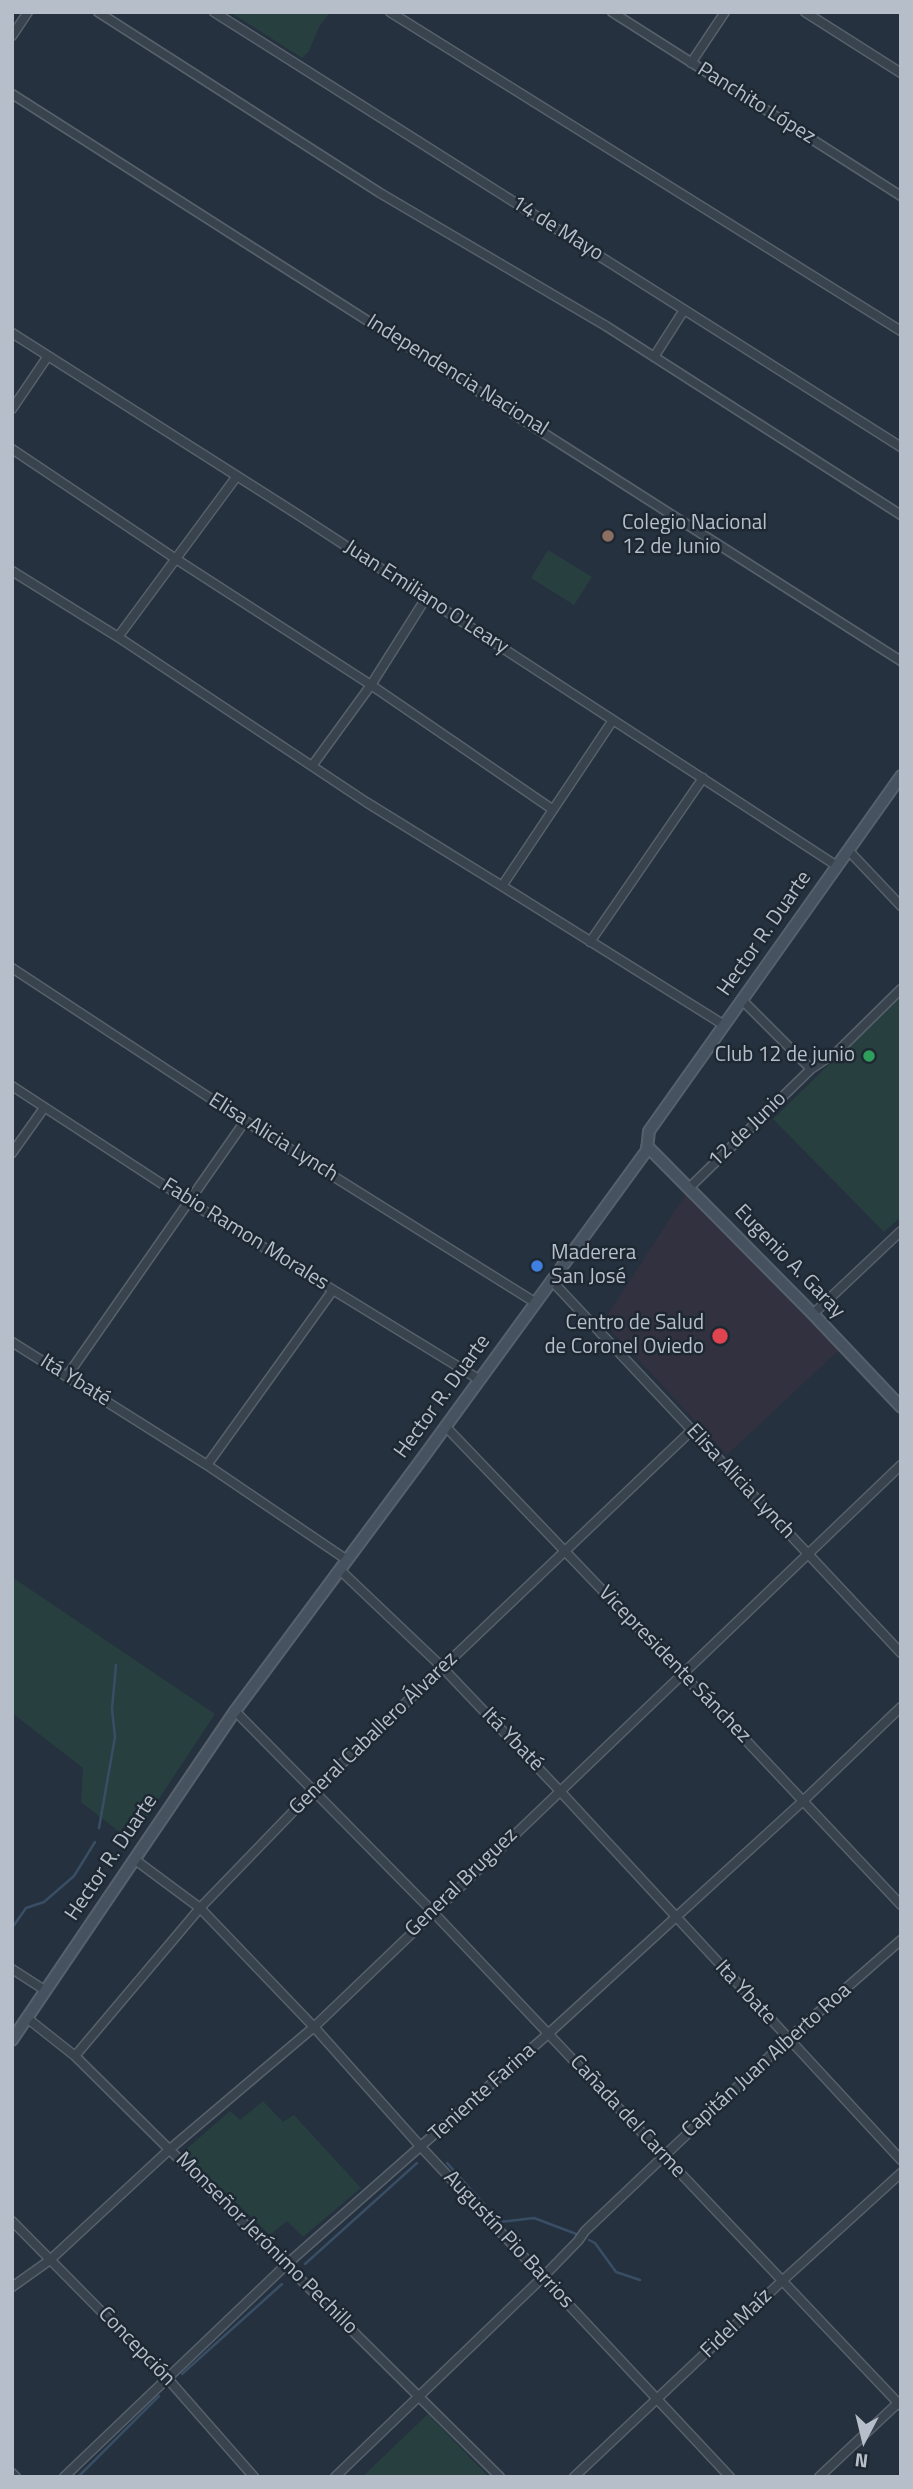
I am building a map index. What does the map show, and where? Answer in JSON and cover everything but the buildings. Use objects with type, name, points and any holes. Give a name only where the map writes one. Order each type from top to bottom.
[{"type":"street","points":[[12,36],[28,12]]},
{"type":"street","points":[[98,12],[380,193],[606,326],[901,515]]},
{"type":"street","name":"14 de Mayo","points":[[214,12],[901,447]]},
{"type":"street","points":[[390,12],[901,331]]},
{"type":"street","name":"Panchito López","points":[[612,12],[901,196]]},
{"type":"street","points":[[691,63],[725,12]]},
{"type":"street","points":[[810,14],[901,73]]},
{"type":"street","name":"Independencia Nacional","points":[[12,94],[901,660]]},
{"type":"street","points":[[654,358],[684,310]]},
{"type":"street","name":"Juan Emiliano O'Leary","points":[[12,333],[837,866]]},
{"type":"street","points":[[12,409],[48,356]]},
{"type":"street","points":[[12,449],[371,685],[552,808]]},
{"type":"street","points":[[118,637],[237,476]]},
{"type":"street","points":[[12,570],[312,766],[724,1025]]},
{"type":"street","points":[[312,766],[371,685],[426,598]]},
{"type":"street","points":[[502,886],[613,720]]},
{"type":"street","name":"Hector R. Duarte","points":[[12,2040],[235,1711],[647,1150],[649,1131],[901,776]]},
{"type":"street","points":[[590,942],[703,778]]},
{"type":"street","points":[[848,850],[901,906]]},
{"type":"street","name":"Elisa Alicia Lynch","points":[[12,968],[246,1121],[536,1303]]},
{"type":"street","name":"12 de Junio","points":[[689,1188],[811,1069],[838,1051],[901,989]]},
{"type":"street","points":[[742,1000],[811,1069]]},
{"type":"street","name":"Fabio Ramon Morales","points":[[12,1087],[188,1201],[480,1380]]},
{"type":"street","points":[[12,1153],[44,1108]]},
{"type":"street","points":[[67,1376],[246,1121]]},
{"type":"street","name":"Eugenio A. Garay","points":[[648,1146],[901,1407]]},
{"type":"street","points":[[813,1314],[901,1231]]},
{"type":"street","name":"Elisa Alicia Lynch","points":[[551,1280],[901,1654]]},
{"type":"street","points":[[207,1465],[333,1290]]},
{"type":"street","name":"Itá Ybaté","points":[[12,1342],[207,1465],[344,1565],[559,1790],[676,1918]]},
{"type":"street","name":"Vicepresidente Sánchez","points":[[446,1427],[901,1905]]},
{"type":"street","name":"General Caballero Álvarez","points":[[75,2056],[200,1908],[313,1791],[691,1431]]},
{"type":"street","name":"General Bruguez","points":[[12,2287],[51,2260],[170,2149],[314,2027],[432,1911],[901,1465]]},
{"type":"street","name":"Teniente Farina","points":[[64,2477],[287,2264],[676,1918],[901,1707]]},
{"type":"street","name":"Cañada del Carme","points":[[235,1711],[432,1911],[899,2404]]},
{"type":"street","name":"Augustín Pio Barrios","points":[[134,1859],[200,1908],[314,2027],[421,2147],[730,2477]]},
{"type":"street","name":"Ita Ybate","points":[[676,1918],[901,2160]]},
{"type":"street","name":"Capitán Juan Alberto Roa","points":[[335,2477],[543,2277],[585,2231],[664,2156],[788,2039],[901,1940]]},
{"type":"street","points":[[12,1969],[46,1991]]},
{"type":"street","name":"Monseñor Jerónimo Pechillo","points":[[27,2018],[75,2056],[500,2477]]},
{"type":"street","name":"Fidel Maíz","points":[[574,2477],[901,2173]]},
{"type":"street","name":"Concepción","points":[[12,2221],[168,2379],[254,2477]]},
{"type":"street","points":[[819,2477],[899,2404]]},
{"type":"shaded area","name":"Centro de Salud de Coronel Oviedo","points":[[685,1195],[839,1350],[727,1455],[603,1322]]},
{"type":"green space","points":[[230,12],[330,12],[319,27],[309,51],[302,58]]},
{"type":"green space","points":[[548,550],[592,577],[574,605],[531,578]]},
{"type":"green space","name":"Club 12 de junio","points":[[901,994],[901,1217],[884,1232],[773,1119]]},
{"type":"green space","points":[[12,1577],[215,1714],[131,1841],[81,1802],[83,1768],[12,1713]]},
{"type":"green space","points":[[263,2101],[283,2122],[294,2115],[361,2188],[303,2237],[287,2221],[270,2235],[183,2152],[230,2111],[240,2120]]},
{"type":"green space","points":[[428,2414],[489,2477],[362,2477]]},
{"type":"waterway","points":[[99,1828],[115,1737],[112,1709],[116,1665]]},
{"type":"waterway","points":[[12,1928],[26,1908],[44,1902],[74,1876],[95,1842]]},
{"type":"waterway","points":[[305,2264],[417,2163]]},
{"type":"waterway","points":[[447,2163],[500,2222],[534,2218],[579,2235]]},
{"type":"waterway","points":[[589,2240],[595,2243],[616,2272],[640,2280]]},
{"type":"waterway","points":[[182,2374],[282,2284]]},
{"type":"waterway","points":[[78,2477],[159,2396]]},
{"type":"place","name":"Colegio Nacional 12 de Junio","points":[[608,536]]},
{"type":"place","name":"Club 12 de junio","points":[[869,1056]]},
{"type":"place","name":"Maderera San José","points":[[537,1266]]},
{"type":"place","name":"Centro de Salud de Coronel Oviedo","points":[[720,1336]]}]
